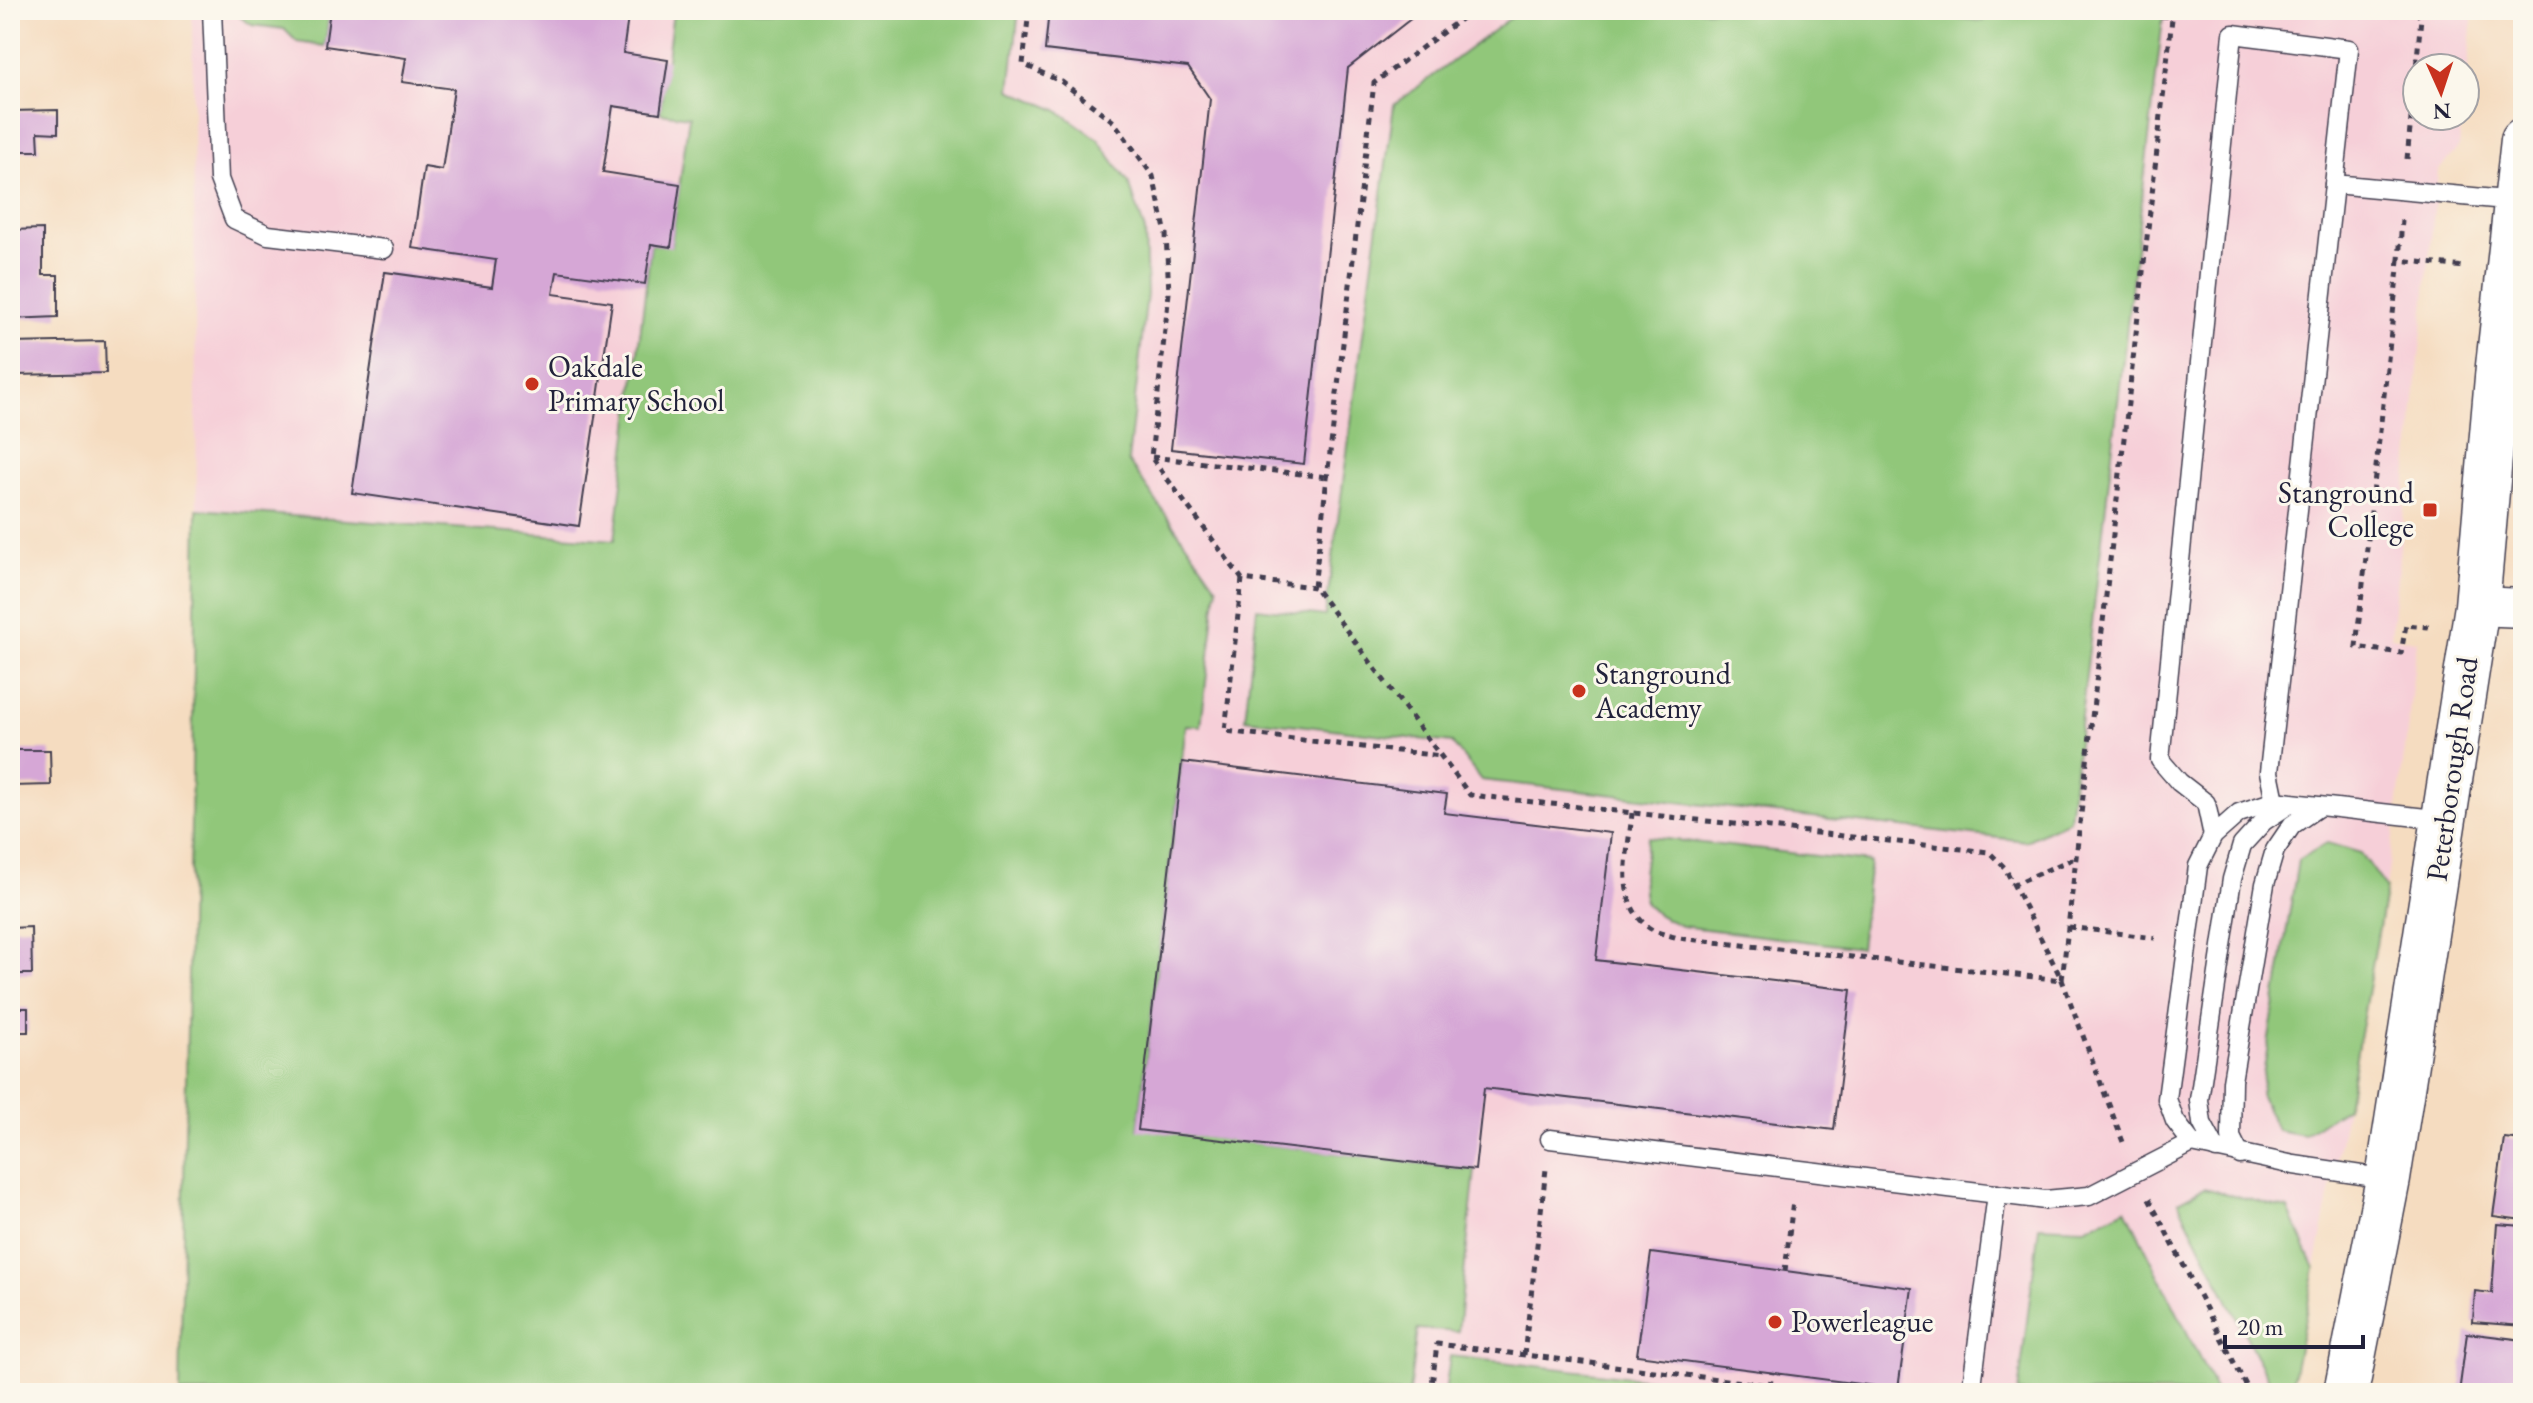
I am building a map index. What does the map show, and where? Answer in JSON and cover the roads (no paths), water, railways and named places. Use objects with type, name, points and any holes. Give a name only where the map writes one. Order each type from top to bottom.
[{"type":"main road","name":"Peterborough Road","points":[[2346,1393],[2388,1179],[2474,619],[2523,140]]},
{"type":"street","points":[[2474,619],[2523,608]]},
{"type":"lane","points":[[212,10],[219,179],[234,219],[268,235],[384,249]]},
{"type":"lane","points":[[2213,836],[2206,803],[2179,782],[2160,760],[2233,34],[2349,49],[2269,772],[2283,803]]},
{"type":"lane","points":[[2334,184],[2516,201]]},
{"type":"lane","points":[[2216,1149],[2202,1123],[2199,1100],[2232,879],[2242,845],[2283,803]]},
{"type":"lane","points":[[2388,1179],[2240,1155],[2192,1143],[2175,1121],[2167,1099],[2198,866],[2213,836],[2239,813],[2283,803],[2445,820]]},
{"type":"lane","points":[[2240,1155],[2231,1137],[2232,1081],[2265,884],[2275,850],[2292,825],[2318,807]]},
{"type":"lane","points":[[1550,1139],[2045,1200],[2089,1196],[2192,1143]]},
{"type":"lane","points":[[1971,1393],[1997,1194]]},
{"type":"place","name":"Oakdale Primary School","points":[[532,384]]},
{"type":"place","name":"Stanground College","points":[[2430,510]]},
{"type":"place","name":"Stanground Academy","points":[[1579,691]]},
{"type":"place","name":"Powerleague","points":[[1775,1322]]}]
